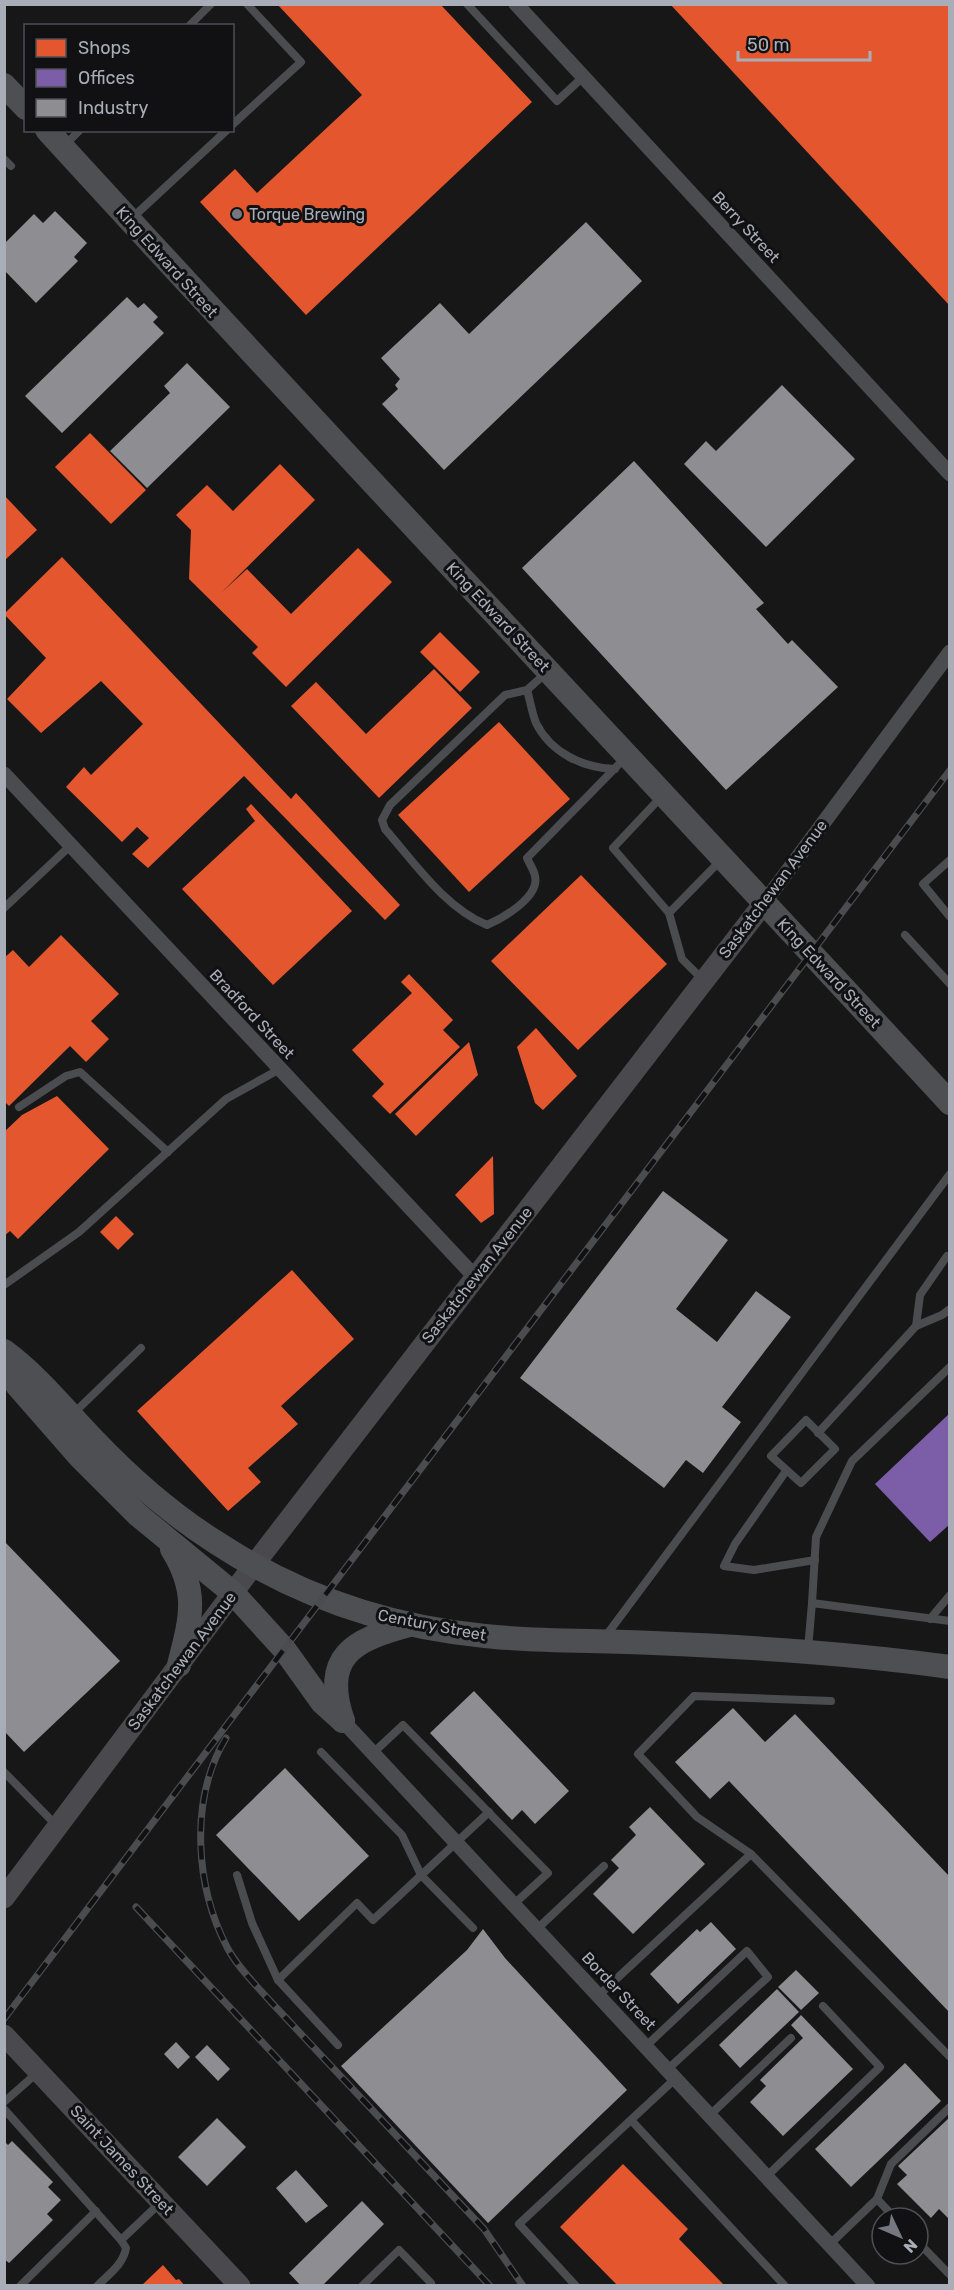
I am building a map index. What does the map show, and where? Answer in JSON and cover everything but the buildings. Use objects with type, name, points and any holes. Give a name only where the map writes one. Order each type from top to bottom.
[{"type":"main road","points":[[4,85],[24,106]]},
{"type":"main road","name":"King Edward Street","points":[[54,139],[549,671],[622,762],[665,793],[950,1103]]},
{"type":"main road","name":"Century Street","points":[[4,1351],[25,1366],[71,1416],[148,1492],[198,1531],[253,1566],[322,1599],[411,1624],[487,1636],[808,1651],[950,1667]]},
{"type":"main road","points":[[4,1363],[24,1393],[80,1458],[112,1491],[233,1593],[284,1649],[322,1702],[344,1721]]},
{"type":"main road","points":[[164,1536],[185,1572],[191,1592],[189,1628],[179,1665]]},
{"type":"main road","points":[[344,1721],[334,1687],[337,1672],[344,1658],[371,1636],[411,1624]]},
{"type":"street","name":"Berry Street","points":[[516,4],[950,474]]},
{"type":"street","name":"Saskatchewan Avenue","points":[[4,1898],[253,1566],[764,903],[950,652]]},
{"type":"street","name":"Bradford Street","points":[[4,774],[475,1277]]},
{"type":"street","name":"Border Street","points":[[344,1721],[868,2286]]},
{"type":"street","name":"Saint James Street","points":[[4,2035],[240,2286]]},
{"type":"lane","points":[[191,24],[211,4]]},
{"type":"lane","points":[[234,123],[301,62],[247,4]]},
{"type":"lane","points":[[467,4],[557,101],[583,77]]},
{"type":"lane","points":[[54,139],[74,132]]},
{"type":"lane","points":[[129,220],[225,132]]},
{"type":"lane","points":[[4,159],[11,166]]},
{"type":"lane","points":[[549,671],[527,690],[505,695],[390,805],[382,820],[385,829],[442,893],[475,920],[487,925],[508,916],[534,888],[536,876],[526,858],[622,762]]},
{"type":"lane","points":[[527,690],[536,723],[566,756],[598,768],[622,762]]},
{"type":"lane","points":[[665,793],[613,848],[669,913],[682,959],[703,981]]},
{"type":"lane","points":[[4,908],[70,846]]},
{"type":"lane","points":[[669,913],[724,858]]},
{"type":"lane","points":[[950,860],[923,884],[950,917]]},
{"type":"lane","points":[[905,935],[950,984]]},
{"type":"lane","points":[[4,1285],[79,1232],[226,1099],[280,1070]]},
{"type":"lane","points":[[19,1107],[66,1076],[80,1072],[168,1152]]},
{"type":"lane","points":[[603,1640],[950,1174]]},
{"type":"lane","points":[[916,1326],[920,1295],[947,1256],[950,1258]]},
{"type":"lane","points":[[818,1433],[916,1326],[950,1309]]},
{"type":"lane","points":[[71,1416],[141,1348]]},
{"type":"lane","points":[[808,1651],[816,1537],[852,1461],[950,1367]]},
{"type":"lane","points":[[806,1420],[818,1433],[835,1449],[801,1483],[771,1456],[806,1420]]},
{"type":"lane","points":[[786,1471],[735,1544],[724,1566],[754,1570],[815,1560]]},
{"type":"lane","points":[[930,1619],[950,1595]]},
{"type":"lane","points":[[812,1603],[950,1621]]},
{"type":"lane","points":[[831,1701],[694,1696],[638,1754],[697,1817],[751,1854],[950,2057]]},
{"type":"lane","points":[[373,1753],[403,1725],[548,1873],[514,1904]]},
{"type":"lane","points":[[321,1752],[402,1835],[421,1875],[473,1928]]},
{"type":"lane","points":[[4,1772],[58,1827]]},
{"type":"lane","points":[[278,1980],[357,1903],[373,1920],[489,1812]]},
{"type":"lane","points":[[599,1995],[751,1854]]},
{"type":"lane","points":[[537,1929],[604,1866]]},
{"type":"lane","points":[[237,1875],[252,1923],[278,1980],[338,2045]]},
{"type":"lane","points":[[576,2286],[519,2224],[630,2120],[768,1977],[747,1951],[645,2046]]},
{"type":"lane","points":[[767,2176],[880,2067],[823,2006]]},
{"type":"lane","points":[[710,2115],[791,2038]]},
{"type":"lane","points":[[4,2102],[39,2072]]},
{"type":"lane","points":[[830,2244],[877,2199],[891,2164],[950,2107]]},
{"type":"lane","points":[[4,2109],[96,2211],[126,2248],[125,2256],[120,2264],[97,2286]]},
{"type":"lane","points":[[630,2120],[785,2286]]},
{"type":"lane","points":[[877,2199],[884,2206]]},
{"type":"lane","points":[[121,2240],[161,2202]]},
{"type":"lane","points":[[20,2286],[96,2211]]},
{"type":"lane","points":[[362,2286],[399,2250],[431,2283]]},
{"type":"lane","points":[[930,2254],[950,2275]]},
{"type":"railway","points":[[4,2019],[950,770]]},
{"type":"railway","points":[[226,1738],[214,1762],[206,1788],[201,1843],[203,1871],[209,1898],[217,1925],[228,1949],[242,1970],[271,2002],[484,2229],[523,2286]]},
{"type":"railway","points":[[136,1907],[490,2286]]},
{"type":"place","name":"Torque Brewing","points":[[237,214]]}]
